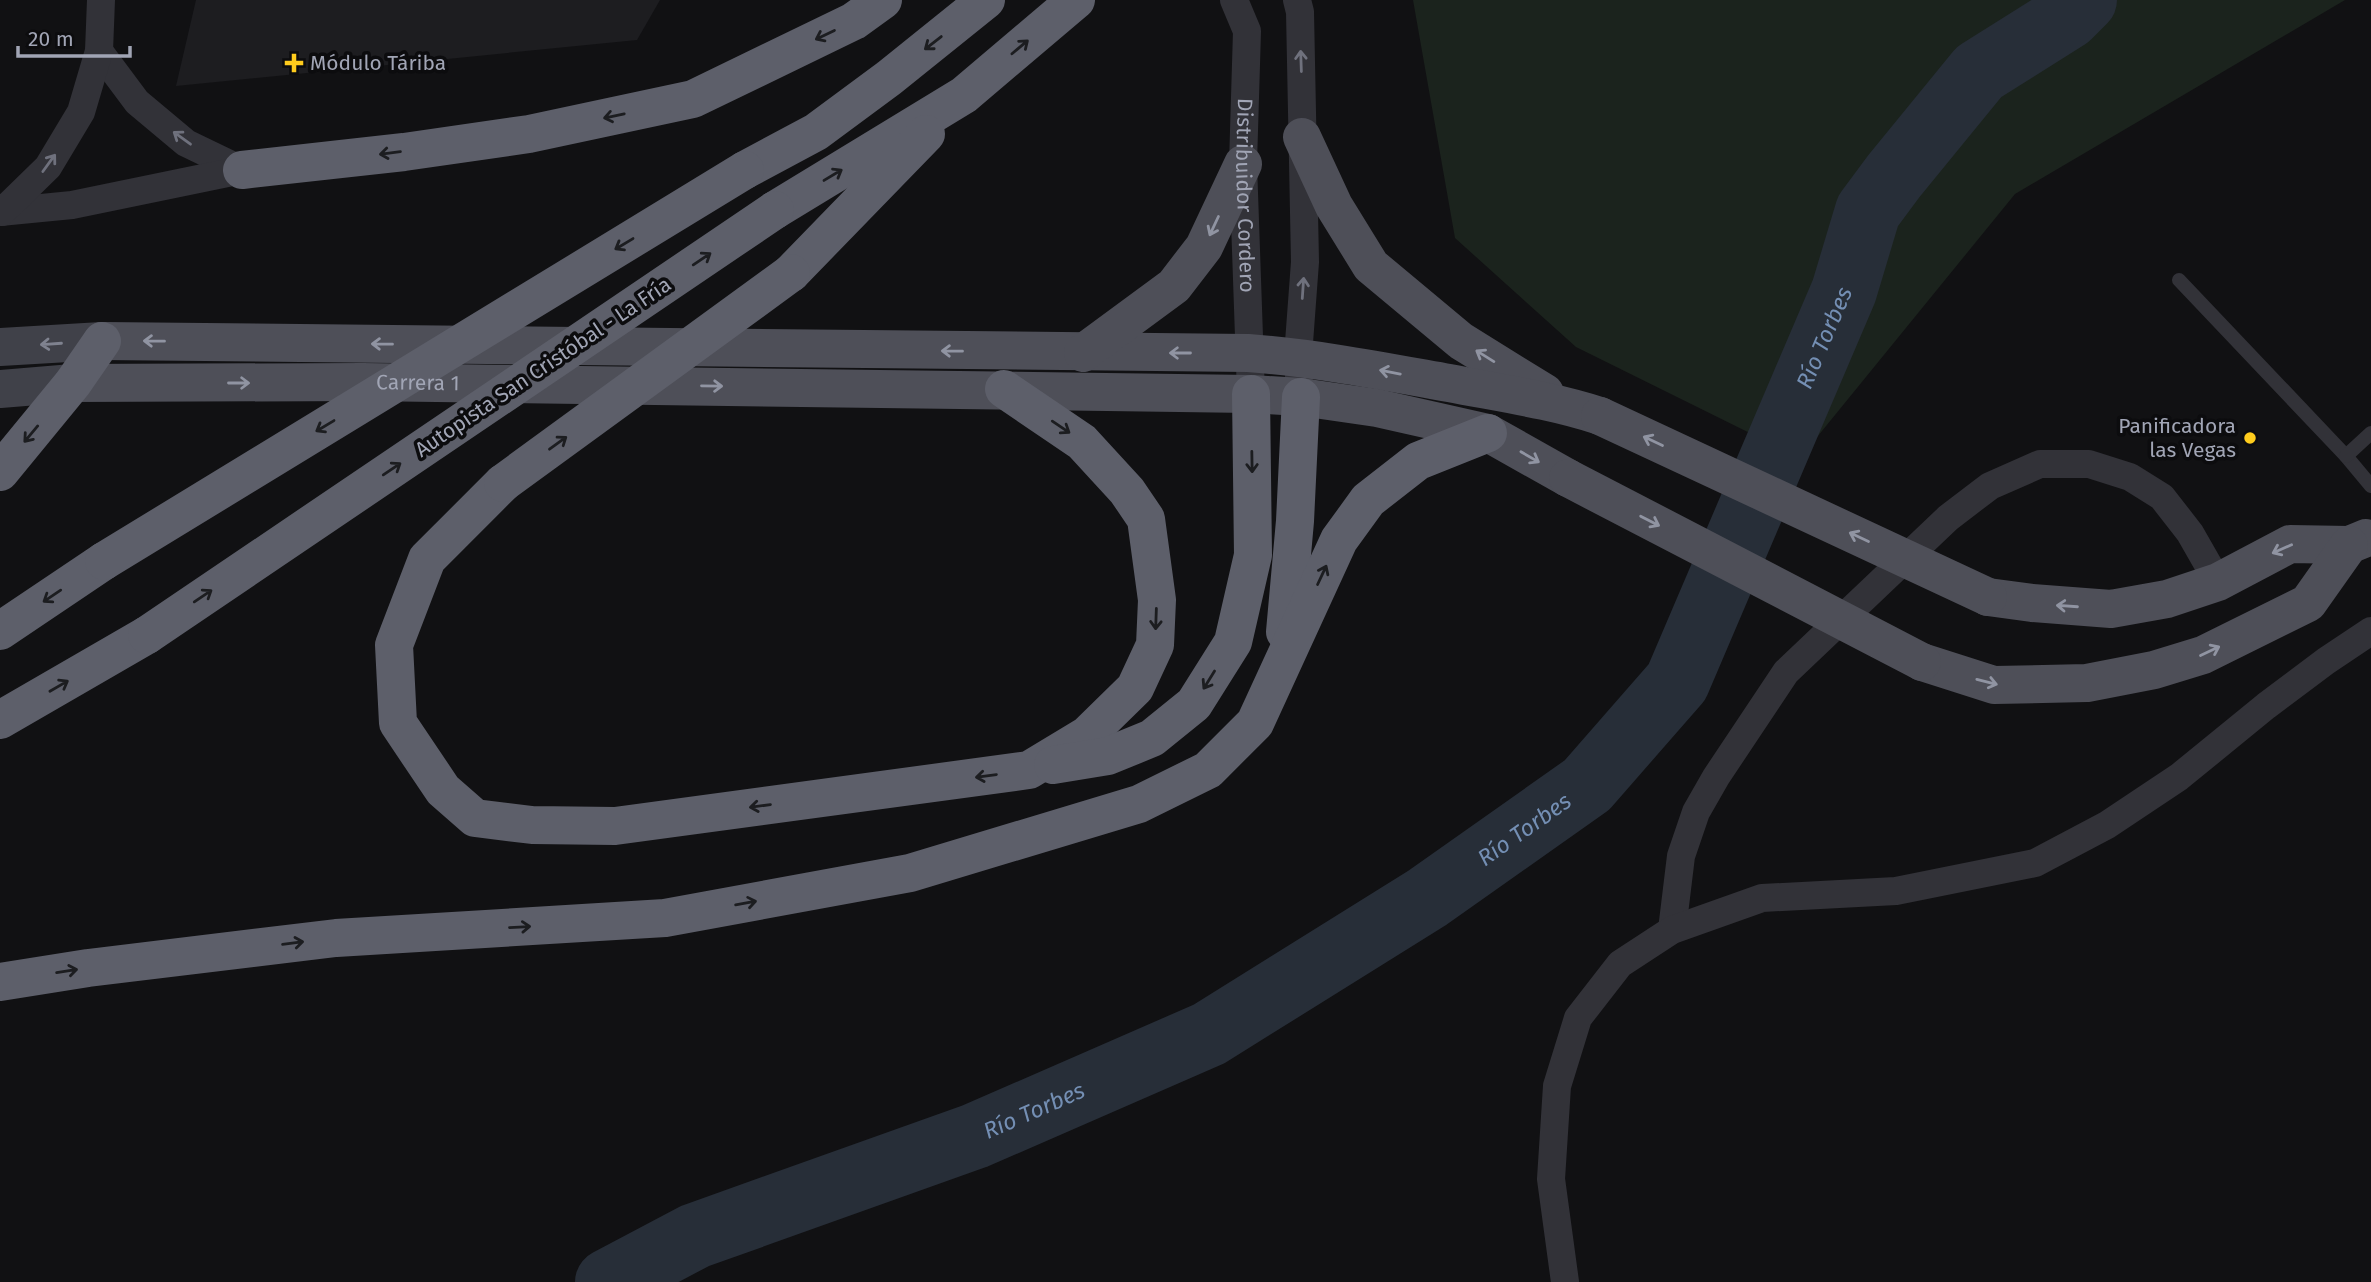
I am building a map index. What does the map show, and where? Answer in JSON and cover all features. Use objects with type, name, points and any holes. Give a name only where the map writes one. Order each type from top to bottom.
[{"type":"highway","points":[[242,170],[404,152],[530,134],[693,99],[854,21],[883,0]]},
{"type":"highway","points":[[0,631],[104,561],[745,170],[816,132],[889,78],[986,0]]},
{"type":"highway","name":"Autopista San Cristóbal - La Fría","points":[[0,720],[147,635],[775,210],[964,95],[1076,0]]},
{"type":"highway","points":[[964,95],[791,273],[503,483],[427,559],[394,645],[398,723],[443,790],[475,818],[532,825],[615,826],[1029,770],[1108,755],[1152,738],[1194,705],[1233,642],[1253,555],[1251,394]]},
{"type":"highway","points":[[0,472],[73,383],[102,341]]},
{"type":"highway","points":[[1004,389],[1082,442],[1127,491],[1146,519],[1157,600],[1155,645],[1135,688],[1087,735],[1029,770]]},
{"type":"highway","points":[[1283,659],[1295,521],[1301,397]]},
{"type":"highway","points":[[0,982],[88,968],[336,937],[665,918],[910,873],[1139,804],[1208,770],[1255,723],[1339,540],[1368,500],[1418,461],[1488,433]]},
{"type":"main road","points":[[1301,137],[1334,206],[1371,266],[1461,341],[1564,405]]},
{"type":"main road","points":[[1083,353],[1174,286],[1204,247],[1243,164]]},
{"type":"main road","points":[[102,341],[1248,353],[1298,356],[1564,405],[1601,416],[1988,597],[2032,603],[2111,609],[2167,599],[2218,582],[2290,544],[2360,540]]},
{"type":"main road","name":"Carrera 1","points":[[73,383],[363,382],[1004,389],[1144,394],[1251,394],[1301,397],[1377,408],[1488,433],[1567,478],[1922,662],[1994,685],[2087,683],[2154,670],[2203,654],[2308,603],[2360,540]]},
{"type":"street","points":[[1,212],[48,167],[81,112],[99,51],[101,0]]},
{"type":"street","name":"Distribuidor Cordero","points":[[1234,0],[1247,31],[1243,164],[1251,394]]},
{"type":"street","points":[[1297,0],[1300,12],[1305,262],[1298,356],[1301,397]]},
{"type":"street","points":[[99,51],[137,102],[186,143],[242,170]]},
{"type":"street","points":[[1,212],[72,205],[242,170]]},
{"type":"street","points":[[0,347],[102,341]]},
{"type":"street","name":"Carrera 1","points":[[0,389],[73,383]]},
{"type":"street","points":[[1672,930],[1681,856],[1696,812],[1716,777],[1786,672],[1948,518],[1990,486],[2040,464],[2089,464],[2130,477],[2162,497],[2190,533],[2218,582]]},
{"type":"street","points":[[1565,1282],[1551,1179],[1557,1086],[1578,1018],[1620,964],[1672,930],[1762,898],[1896,891],[2035,863],[2107,825],[2179,777],[2266,706],[2371,631]]},
{"type":"lane","points":[[2179,280],[2346,456],[2371,486]]},
{"type":"lane","points":[[2346,456],[2371,433]]},
{"type":"shaded area","name":"Módulo Táriba","points":[[196,0],[660,0],[637,40],[176,86]]},
{"type":"shaded area","points":[[1413,0],[2345,0],[2015,194],[1800,458],[1576,347],[1455,238]]},
{"type":"waterway","name":"Río Torbes","points":[[608,1282],[695,1236],[975,1136],[1209,1034],[1427,898],[1587,785],[1677,682],[1844,291],[1868,211],[1979,72],[2068,16],[2084,0]]},
{"type":"place","name":"Módulo Táriba","points":[[294,63]]},
{"type":"place","name":"Panificadora las Vegas","points":[[2250,438]]}]
